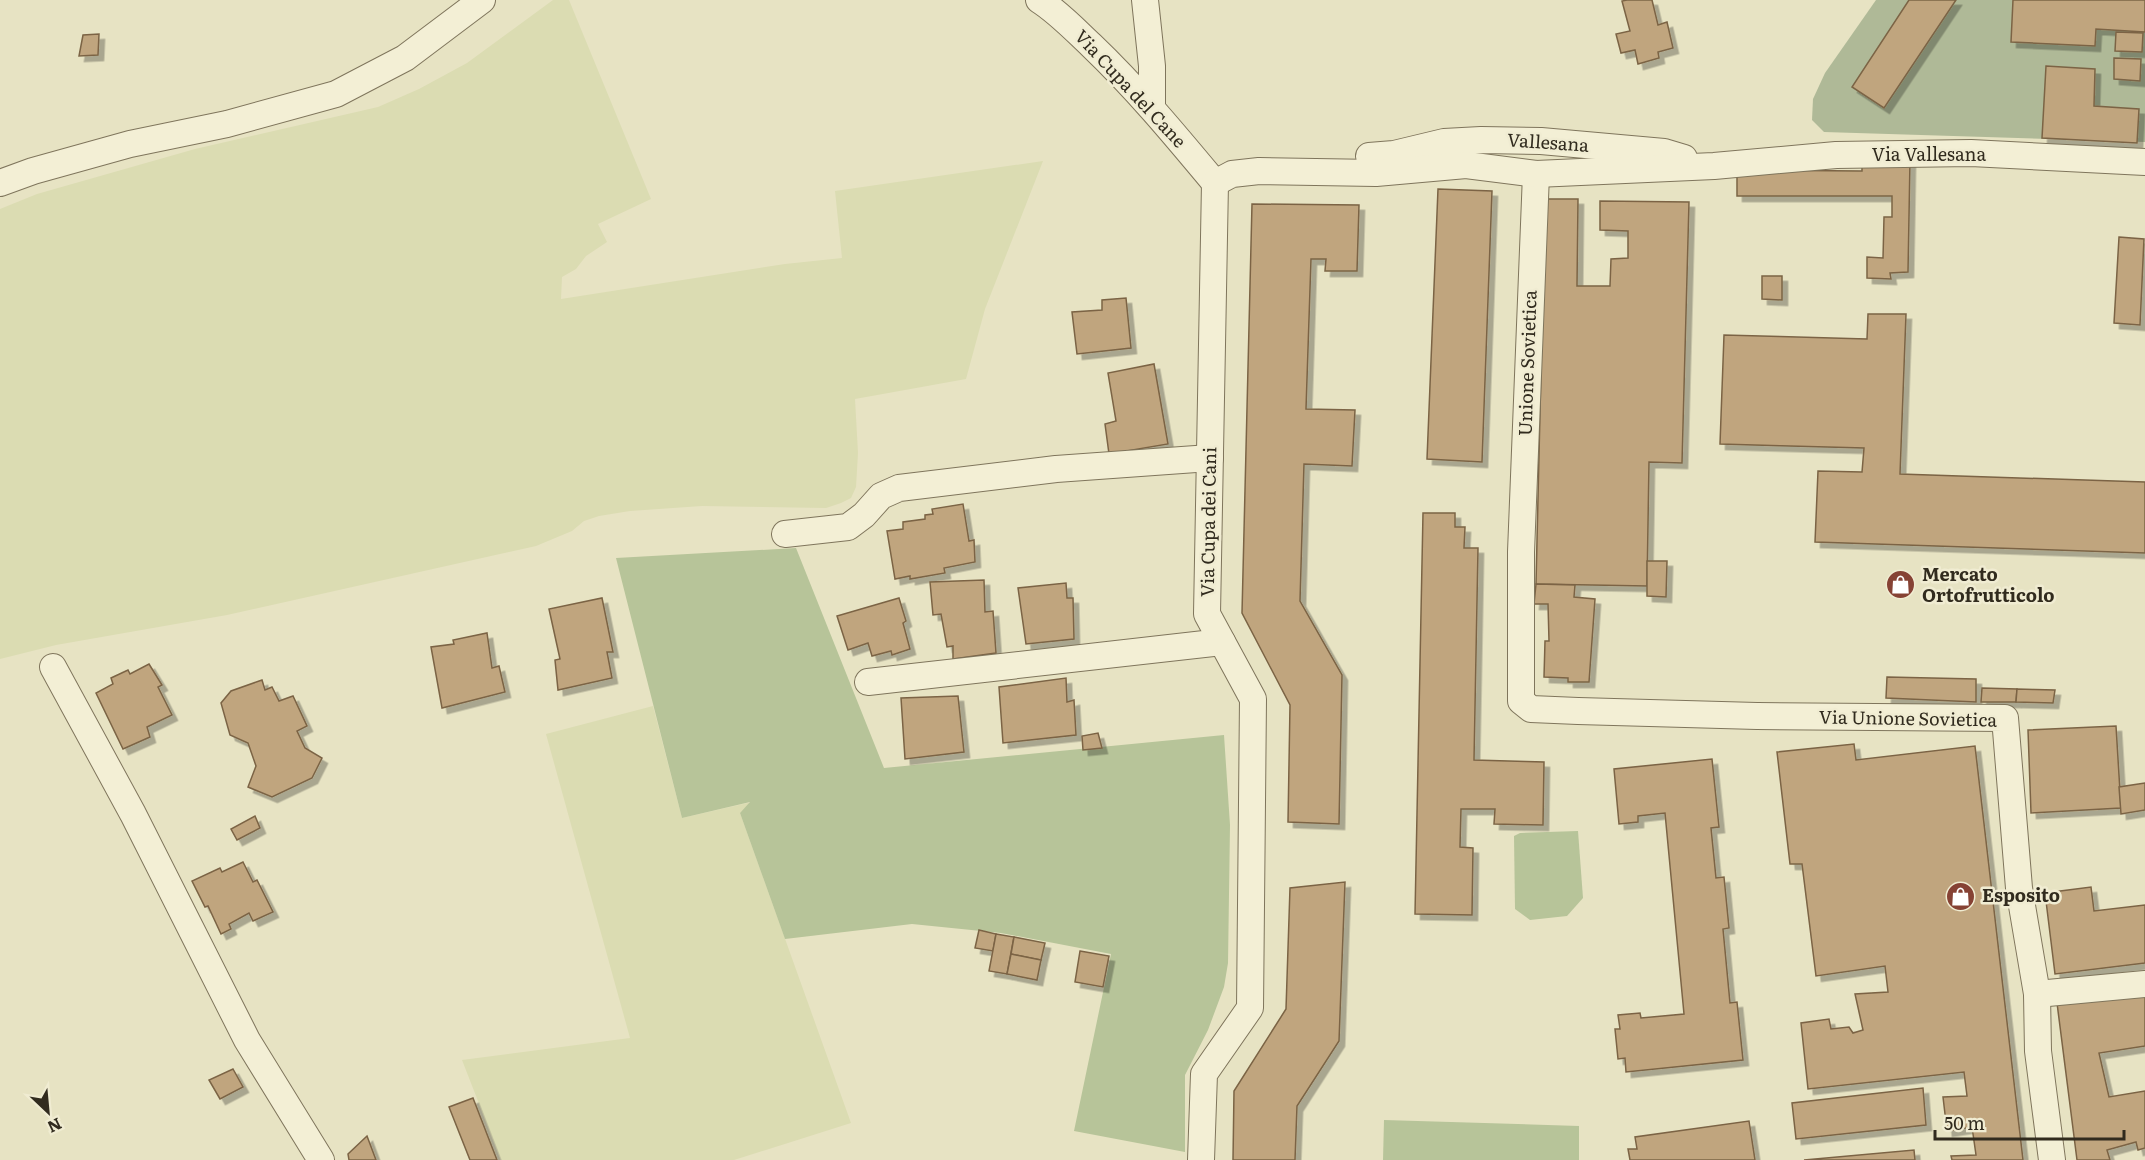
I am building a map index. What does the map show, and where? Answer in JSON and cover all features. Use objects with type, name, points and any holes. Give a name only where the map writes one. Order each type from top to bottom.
[{"type":"street","points":[[0,183],[33,171],[130,144],[227,124],[336,94],[405,58],[482,0]]},
{"type":"street","name":"Via Cupa del Cane","points":[[1039,0],[1077,31],[1152,106],[1215,183]]},
{"type":"street","points":[[1145,0],[1152,66],[1152,106]]},
{"type":"street","name":"Vallesana","points":[[1215,183],[1249,154],[1287,158],[1341,158],[1394,154],[1444,142],[1481,140],[1541,141],[1664,152],[1714,166]]},
{"type":"street","name":"Via Vallesana","points":[[1714,166],[1836,155],[1971,153],[2145,162]]},
{"type":"street","points":[[1215,183],[1232,174],[1259,171],[1376,173],[1466,165],[1536,174]]},
{"type":"street","name":"Vallesana","points":[[1536,174],[1714,166]]},
{"type":"street","name":"Unione Sovietica","points":[[1521,552],[1536,174]]},
{"type":"street","name":"Via Cupa dei Cani","points":[[1201,1160],[1204,1074],[1250,1008],[1254,699],[1207,614],[1215,183]]},
{"type":"street","points":[[785,534],[848,526],[864,515],[881,496],[899,488],[1056,469],[1210,458]]},
{"type":"street","name":"Via Unione Sovietica","points":[[1521,552],[1521,701],[1531,709],[1757,716],[2005,718],[2019,888],[2037,994],[2038,1051],[2052,1160]]},
{"type":"street","points":[[868,682],[1222,642]]},
{"type":"street","points":[[53,667],[133,814],[247,1040],[321,1160]]},
{"type":"street","points":[[2037,994],[2145,984]]},
{"type":"green space","points":[[553,0],[569,0],[651,199],[598,224],[607,242],[586,256],[576,269],[562,277],[561,299],[785,264],[842,258],[835,191],[1043,161],[985,309],[966,379],[855,399],[858,453],[856,487],[851,498],[826,508],[702,506],[630,511],[599,516],[584,521],[572,531],[536,546],[227,615],[56,645],[0,659],[0,209],[37,194],[195,149],[378,107],[419,89],[467,63]]},
{"type":"green space","points":[[1876,0],[2145,0],[2145,142],[1824,132],[1812,120],[1813,99],[1825,73]]},
{"type":"green space","points":[[796,548],[884,768],[1224,735],[1230,825],[1228,963],[1224,987],[1208,1030],[1185,1075],[1185,1152],[1074,1131],[1111,954],[1001,933],[912,924],[785,939],[740,813],[750,802],[682,818],[616,558]]},
{"type":"green space","points":[[653,706],[682,818],[752,802],[740,813],[851,1123],[734,1160],[501,1160],[462,1060],[630,1038],[546,734]]},
{"type":"green space","points":[[1578,831],[1583,898],[1567,916],[1530,920],[1515,909],[1514,836],[1520,833]]},
{"type":"green space","points":[[1384,1120],[1579,1126],[1579,1160],[1383,1160]]},
{"type":"building","points":[[1652,0],[1658,25],[1667,22],[1673,48],[1658,52],[1659,58],[1638,64],[1635,50],[1621,53],[1616,34],[1630,31],[1622,1]]},
{"type":"building","points":[[1909,0],[1956,0],[1884,108],[1852,87]]},
{"type":"building","points":[[2013,0],[2145,0],[2145,32],[2096,29],[2095,46],[2011,42]]},
{"type":"building","points":[[2116,32],[2143,33],[2142,52],[2115,51]]},
{"type":"building","points":[[99,34],[98,55],[79,56],[83,35]]},
{"type":"building","points":[[2114,58],[2141,59],[2140,81],[2114,79]]},
{"type":"building","points":[[2046,66],[2095,69],[2094,106],[2139,109],[2137,143],[2042,138]]},
{"type":"building","points":[[1862,159],[1910,160],[1908,272],[1890,273],[1891,279],[1867,278],[1867,257],[1883,258],[1884,217],[1892,217],[1892,196],[1737,196],[1737,170],[1862,171]]},
{"type":"building","points":[[1438,189],[1492,191],[1482,462],[1427,459]]},
{"type":"building","points":[[1545,199],[1578,199],[1577,286],[1610,286],[1611,259],[1628,258],[1628,231],[1600,230],[1600,201],[1689,202],[1682,463],[1649,462],[1647,586],[1536,584]]},
{"type":"building","points":[[1252,204],[1359,205],[1357,271],[1325,271],[1326,259],[1311,259],[1306,409],[1355,410],[1352,466],[1304,464],[1300,601],[1342,675],[1339,824],[1288,822],[1290,705],[1242,613]]},
{"type":"building","points":[[2119,237],[2144,239],[2140,325],[2114,323]]},
{"type":"building","points":[[1762,276],[1782,276],[1782,300],[1762,299]]},
{"type":"building","points":[[1126,298],[1131,348],[1077,354],[1072,312],[1102,310],[1102,300]]},
{"type":"building","points":[[1868,314],[1906,314],[1900,474],[2145,482],[2145,553],[1815,542],[1818,471],[1862,472],[1864,448],[1720,444],[1724,335],[1867,339]]},
{"type":"building","points":[[1154,364],[1168,444],[1109,454],[1105,424],[1116,421],[1108,373]]},
{"type":"building","points":[[963,504],[969,541],[974,540],[975,562],[944,568],[945,573],[895,579],[887,531],[903,529],[903,522],[925,519],[925,515],[933,514],[932,509]]},
{"type":"building","points":[[1423,513],[1455,513],[1455,527],[1465,527],[1464,548],[1478,548],[1474,760],[1544,762],[1543,825],[1494,824],[1495,809],[1461,809],[1460,847],[1473,848],[1472,915],[1415,914]]},
{"type":"building","points":[[1647,561],[1667,561],[1666,597],[1647,596]]},
{"type":"building","points":[[984,580],[985,612],[993,611],[996,653],[953,659],[953,646],[947,647],[941,614],[933,615],[930,582]]},
{"type":"building","points":[[1066,583],[1067,598],[1073,598],[1074,639],[1026,644],[1018,588]]},
{"type":"building","points":[[1536,584],[1575,585],[1574,597],[1595,599],[1589,682],[1568,682],[1568,678],[1544,677],[1545,641],[1549,641],[1548,604],[1534,604]]},
{"type":"building","points":[[602,598],[613,652],[607,652],[612,678],[558,690],[555,660],[560,659],[549,609]]},
{"type":"building","points":[[899,598],[906,621],[903,623],[910,649],[892,655],[891,651],[872,656],[868,643],[848,650],[837,616]]},
{"type":"building","points":[[487,633],[492,668],[499,666],[505,692],[442,708],[431,647],[454,644],[453,640]]},
{"type":"building","points":[[149,664],[162,685],[158,687],[172,715],[147,727],[150,737],[123,749],[96,693],[113,684],[111,678],[128,670],[130,674]]},
{"type":"building","points":[[1887,677],[1976,679],[1976,702],[1886,698]]},
{"type":"building","points":[[1066,678],[1067,702],[1074,700],[1076,735],[1003,743],[999,687]]},
{"type":"building","points":[[262,680],[265,690],[272,687],[279,701],[293,696],[307,726],[297,731],[305,748],[322,758],[312,778],[272,797],[248,787],[256,766],[248,743],[230,735],[221,703],[231,691]]},
{"type":"building","points":[[1982,688],[2017,689],[2016,702],[1981,702]]},
{"type":"building","points":[[2017,689],[2055,690],[2053,703],[2016,702]]},
{"type":"building","points":[[958,696],[964,752],[905,759],[901,698]]},
{"type":"building","points":[[2116,726],[2121,808],[2031,813],[2028,730]]},
{"type":"building","points":[[1098,733],[1102,748],[1083,750],[1082,736]]},
{"type":"building","points":[[1854,744],[1856,760],[1975,746],[2023,1160],[1952,1160],[1951,1156],[1976,1155],[1972,1127],[1947,1131],[1943,1097],[1967,1096],[1964,1072],[1808,1089],[1801,1023],[1829,1019],[1831,1029],[1849,1027],[1853,1033],[1863,1030],[1855,994],[1888,992],[1885,966],[1816,976],[1802,864],[1790,864],[1777,752]]},
{"type":"building","points":[[1712,759],[1719,827],[1711,828],[1716,878],[1724,877],[1729,928],[1723,929],[1730,1003],[1737,1002],[1743,1060],[1626,1072],[1625,1058],[1618,1059],[1615,1029],[1620,1029],[1618,1015],[1640,1013],[1641,1018],[1684,1014],[1665,813],[1638,816],[1638,822],[1619,824],[1614,769]]},
{"type":"building","points":[[2145,783],[2145,810],[2121,814],[2119,787]]},
{"type":"building","points":[[255,816],[260,828],[237,840],[231,829]]},
{"type":"building","points":[[243,862],[253,882],[257,880],[273,912],[253,921],[249,913],[229,924],[231,929],[221,934],[208,906],[205,907],[192,881],[220,868],[222,872]]},
{"type":"building","points":[[1345,882],[1339,1041],[1297,1106],[1295,1160],[1233,1160],[1234,1091],[1286,1009],[1290,888]]},
{"type":"building","points":[[2091,887],[2094,911],[2145,905],[2145,963],[2055,974],[2045,893]]},
{"type":"building","points":[[979,930],[996,934],[993,951],[975,948]]},
{"type":"building","points":[[996,934],[1014,937],[1007,974],[989,971]]},
{"type":"building","points":[[1014,937],[1045,943],[1041,960],[1011,954]]},
{"type":"building","points":[[1080,951],[1109,956],[1103,987],[1075,982]]},
{"type":"building","points":[[1011,954],[1041,960],[1037,980],[1007,974]]},
{"type":"building","points":[[2145,993],[2145,1046],[2099,1053],[2109,1097],[2145,1091],[2145,1148],[2138,1150],[2136,1142],[2107,1150],[2110,1160],[2077,1160],[2057,1003]]},
{"type":"building","points":[[233,1069],[243,1087],[220,1099],[209,1080]]},
{"type":"building","points":[[1923,1088],[1926,1125],[1796,1139],[1792,1103]]},
{"type":"building","points":[[473,1098],[497,1160],[470,1160],[449,1107]]},
{"type":"building","points":[[1749,1121],[1755,1160],[1630,1160],[1628,1149],[1637,1149],[1635,1137]]},
{"type":"building","points":[[367,1136],[376,1160],[349,1160],[348,1154]]},
{"type":"building","points":[[1914,1150],[1915,1160],[1804,1160]]},
{"type":"place","name":"Mercato Ortofrutticolo","points":[[1901,585]]},
{"type":"place","name":"Esposito","points":[[1961,896]]}]
